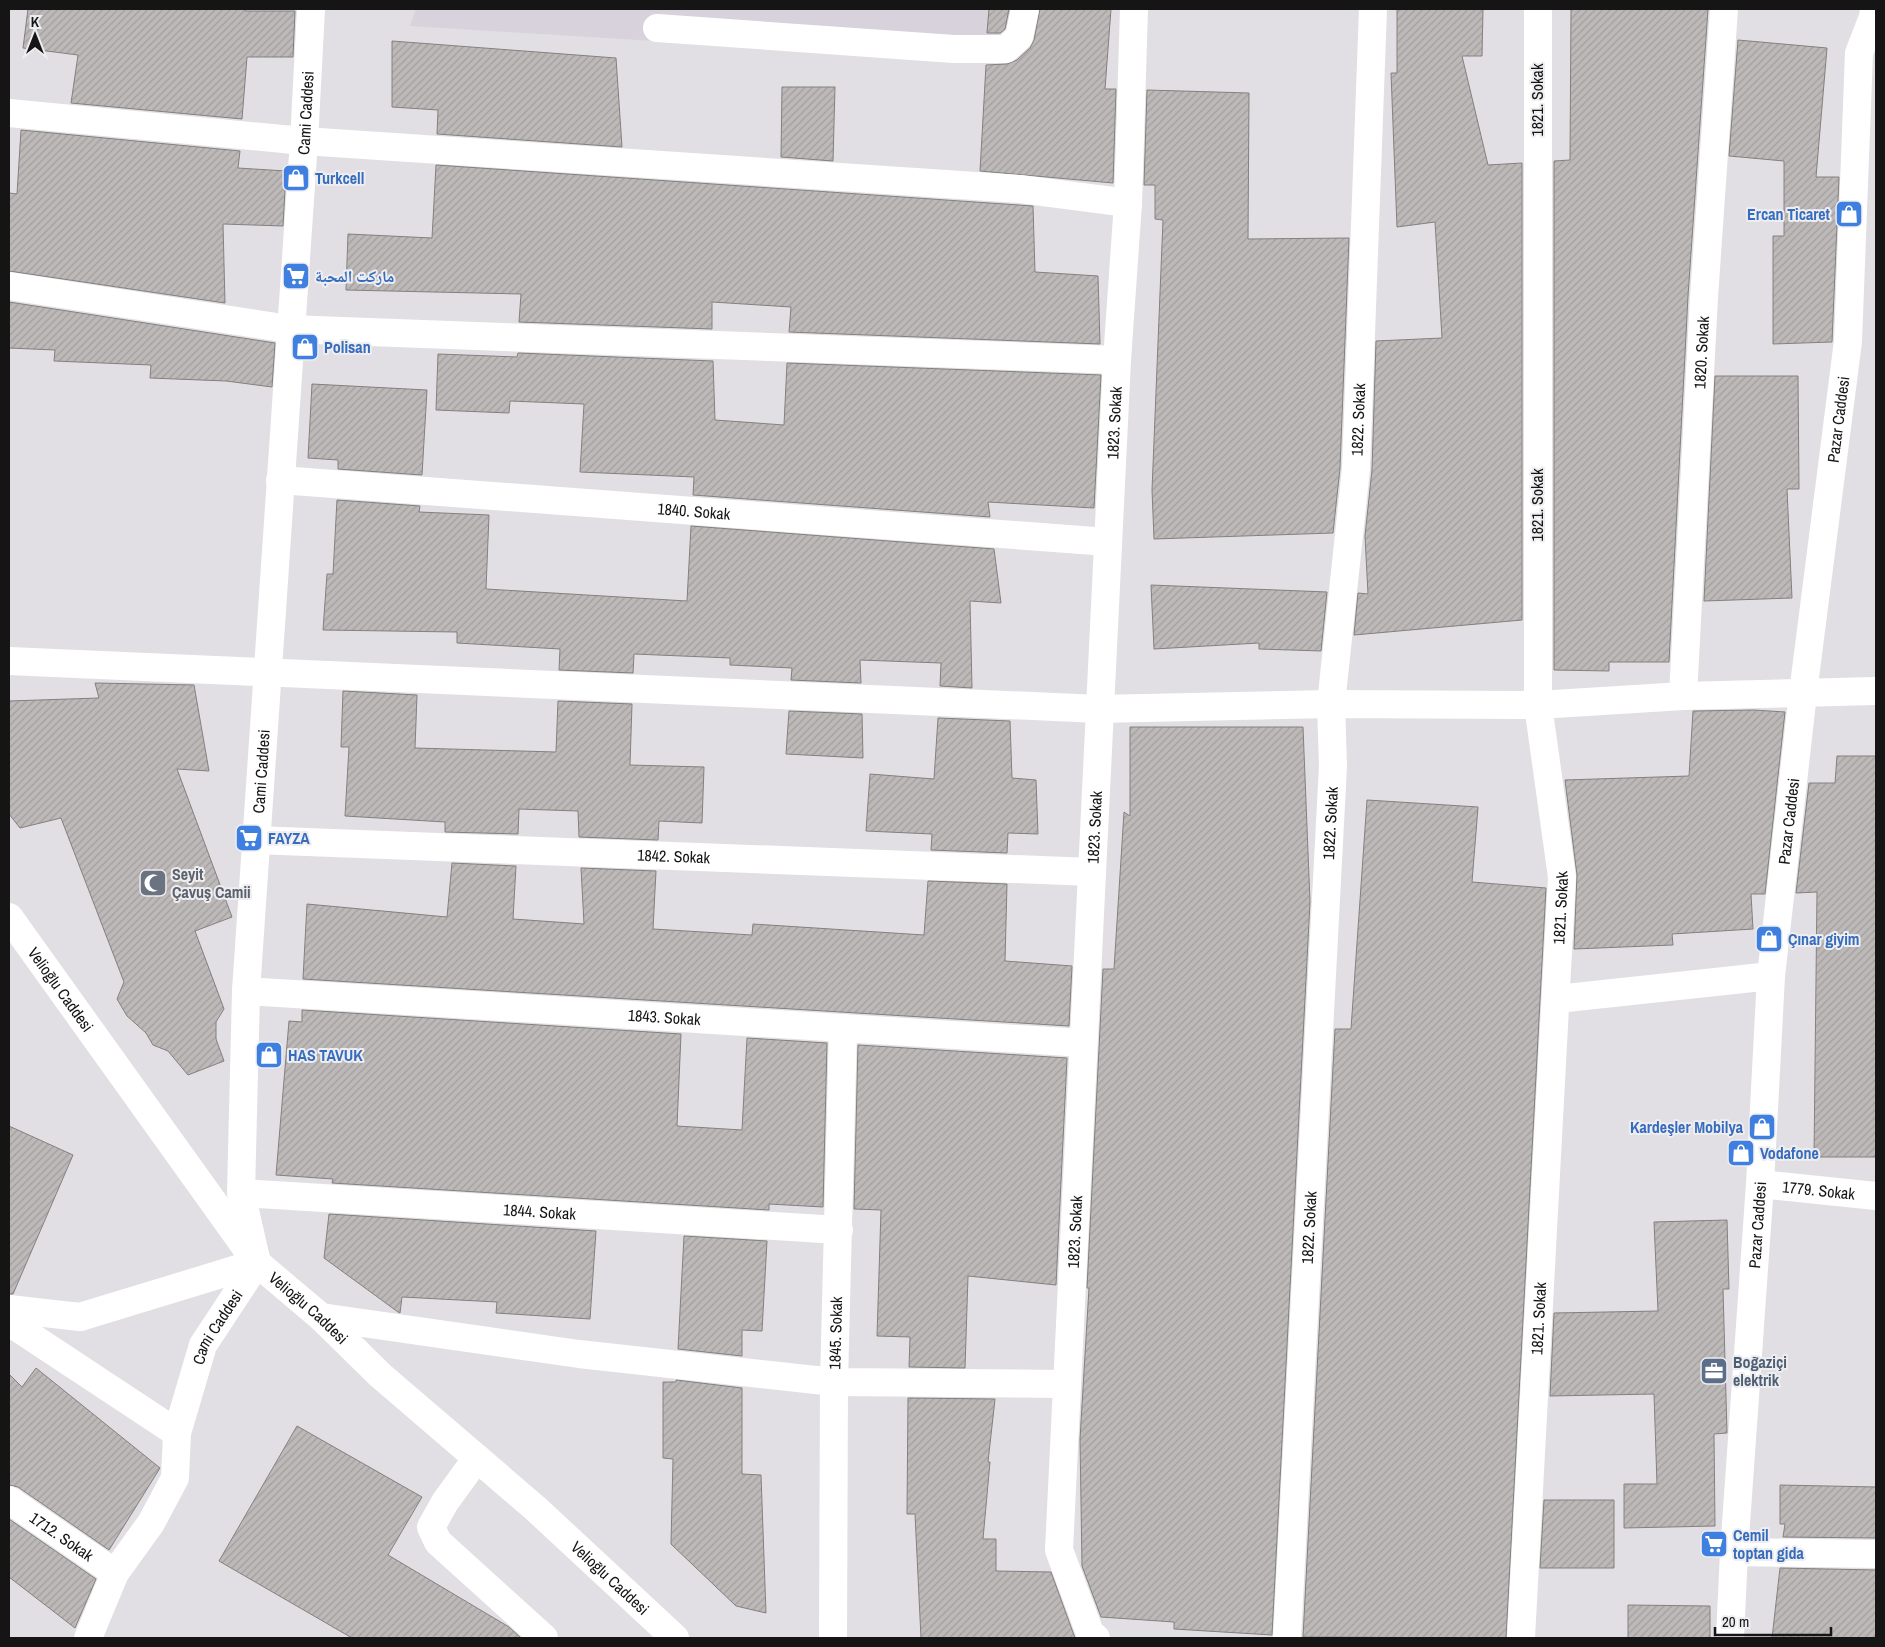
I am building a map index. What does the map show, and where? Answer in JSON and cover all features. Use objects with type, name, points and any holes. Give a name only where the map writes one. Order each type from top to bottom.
[{"type":"street","name":"Cami Caddesi","points":[[88,1638],[115,1573],[151,1523],[175,1478],[177,1433],[202,1345],[257,1263],[241,1193],[246,991],[266,672],[304,141],[311,9]]},
{"type":"street","points":[[657,28],[954,49],[1006,49],[1019,38],[1025,9]]},
{"type":"street","name":"1823. Sokak","points":[[1096,1638],[1090,1633],[1059,1550],[1117,360],[1128,203],[1134,9]]},
{"type":"street","name":"1822. Sokak","points":[[1287,1638],[1334,766],[1330,704],[1356,469],[1373,9]]},
{"type":"street","name":"1821. Sokak","points":[[1521,1638],[1557,999],[1562,877],[1538,705],[1538,9]]},
{"type":"street","name":"1820. Sokak","points":[[1683,696],[1704,297],[1724,9]]},
{"type":"street","name":"Pazar Caddesi","points":[[1730,1638],[1734,1552],[1760,1184],[1771,976],[1803,693],[1848,341],[1859,53],[1875,15]]},
{"type":"street","points":[[9,114],[304,141],[1020,189],[1128,203]]},
{"type":"street","points":[[9,286],[290,328],[1117,360]]},
{"type":"street","name":"1840. Sokak","points":[[280,480],[1108,542]]},
{"type":"street","points":[[9,661],[1100,709],[1330,704],[1538,705],[1683,696],[1876,691]]},
{"type":"street","name":"1842. Sokak","points":[[255,840],[1092,872]]},
{"type":"street","name":"Velioğlu Caddesi","points":[[9,917],[257,1263],[321,1317],[380,1375],[535,1508],[675,1638]]},
{"type":"street","points":[[1557,999],[1771,976]]},
{"type":"street","name":"1843. Sokak","points":[[246,991],[1083,1043]]},
{"type":"street","name":"1845. Sokak","points":[[833,1638],[834,1382],[844,1028]]},
{"type":"street","name":"1779. Sokak","points":[[1760,1184],[1876,1196]]},
{"type":"street","name":"1844. Sokak","points":[[241,1193],[839,1230]]},
{"type":"street","points":[[9,1308],[80,1317],[257,1263]]},
{"type":"street","points":[[321,1317],[579,1354],[834,1382],[1067,1384]]},
{"type":"street","points":[[9,1322],[177,1433]]},
{"type":"street","points":[[477,1458],[445,1502],[431,1527],[438,1542],[544,1638]]},
{"type":"street","name":"1712. Sokak","points":[[9,1500],[115,1573]]},
{"type":"street","points":[[1734,1552],[1876,1554]]},
{"type":"shaded area","points":[[416,9],[1031,9],[1028,64],[410,26]]},
{"type":"building","points":[[28,9],[245,9],[245,11],[295,11],[293,57],[247,57],[242,119],[71,103],[78,55],[23,48]]},
{"type":"building","points":[[989,9],[1009,9],[1005,29],[1000,33],[987,33]]},
{"type":"building","points":[[1040,9],[1111,9],[1105,89],[1116,89],[1113,183],[980,171],[986,65],[1007,64],[1017,60],[1030,48],[1034,40]]},
{"type":"building","points":[[1397,9],[1483,9],[1482,56],[1462,56],[1488,165],[1522,163],[1522,620],[1354,635],[1358,593],[1368,594],[1365,536],[1372,470],[1376,341],[1442,338],[1435,222],[1397,227],[1391,73],[1397,73]]},
{"type":"building","points":[[1571,9],[1708,9],[1688,296],[1669,662],[1609,662],[1609,671],[1554,670],[1554,161],[1570,160]]},
{"type":"building","points":[[1738,40],[1827,48],[1816,177],[1839,177],[1832,342],[1773,344],[1773,236],[1784,236],[1784,161],[1729,156]]},
{"type":"building","points":[[392,41],[616,58],[622,147],[437,134],[438,110],[392,107]]},
{"type":"building","points":[[782,87],[835,87],[833,161],[781,157]]},
{"type":"building","points":[[1147,90],[1249,93],[1248,239],[1349,238],[1340,468],[1333,533],[1154,539],[1152,490],[1163,220],[1155,219],[1155,185],[1144,185]]},
{"type":"building","points":[[21,130],[240,151],[238,168],[286,171],[283,226],[223,224],[225,303],[9,271],[9,193],[17,194]]},
{"type":"building","points":[[436,165],[1033,206],[1035,272],[1098,276],[1100,344],[789,332],[791,307],[712,302],[712,329],[519,322],[521,294],[346,290],[348,234],[432,238]]},
{"type":"building","points":[[9,302],[275,343],[272,387],[226,381],[150,378],[151,365],[54,361],[55,350],[9,348]]},
{"type":"building","points":[[518,353],[713,361],[715,420],[784,425],[787,363],[1101,375],[1094,508],[988,502],[990,517],[693,495],[694,477],[580,472],[584,404],[510,401],[509,413],[436,410],[438,354],[517,357]]},
{"type":"building","points":[[1715,376],[1798,376],[1799,489],[1787,489],[1792,598],[1704,601]]},
{"type":"building","points":[[312,384],[427,390],[422,475],[338,469],[338,460],[308,458]]},
{"type":"building","points":[[337,500],[420,506],[419,512],[489,515],[486,589],[687,601],[691,526],[994,549],[1001,603],[970,601],[972,688],[940,686],[941,663],[860,660],[861,683],[791,680],[792,668],[730,665],[730,658],[634,654],[633,673],[559,670],[560,649],[457,643],[457,632],[323,630],[327,574],[333,574]]},
{"type":"building","points":[[1151,585],[1327,592],[1321,651],[1259,649],[1259,643],[1154,649]]},
{"type":"building","points":[[95,683],[194,685],[209,771],[177,769],[232,917],[195,931],[224,1009],[216,1022],[216,1039],[224,1061],[188,1075],[168,1051],[153,1045],[146,1033],[127,1016],[117,999],[124,982],[61,818],[20,828],[9,814],[9,701],[99,698]]},
{"type":"building","points":[[343,691],[417,695],[415,748],[556,752],[558,701],[632,704],[630,765],[704,767],[702,823],[659,821],[658,840],[579,837],[578,811],[519,809],[518,834],[445,832],[445,822],[345,816],[349,747],[341,747]]},
{"type":"building","points":[[1754,710],[1785,712],[1765,894],[1751,894],[1753,929],[1672,934],[1673,945],[1574,949],[1577,875],[1565,780],[1689,776],[1693,711]]},
{"type":"building","points":[[789,711],[862,714],[863,758],[786,754]]},
{"type":"building","points":[[938,718],[1010,721],[1012,778],[1036,780],[1038,834],[1008,833],[1007,853],[931,850],[932,834],[866,831],[870,774],[934,779]]},
{"type":"building","points":[[1130,727],[1303,727],[1310,902],[1272,1635],[1174,1629],[1174,1622],[1101,1617],[1082,1566],[1080,1439],[1089,1288],[1087,1288],[1103,969],[1114,969],[1124,812],[1130,816]]},
{"type":"building","points":[[1837,756],[1876,756],[1876,1157],[1814,1157],[1817,892],[1796,893],[1809,783],[1835,783]]},
{"type":"building","points":[[1367,800],[1478,807],[1472,882],[1546,888],[1506,1638],[1303,1637],[1335,1029],[1351,1029]]},
{"type":"building","points":[[452,863],[516,866],[513,919],[584,924],[581,868],[656,871],[653,929],[752,935],[753,924],[924,935],[928,881],[1007,884],[1005,961],[1072,966],[1069,1026],[303,979],[307,904],[447,917]]},
{"type":"building","points":[[302,1010],[681,1034],[677,1126],[742,1130],[747,1038],[827,1043],[823,1207],[769,1204],[769,1210],[332,1183],[333,1179],[276,1175],[289,1021],[302,1022]]},
{"type":"building","points":[[858,1045],[1067,1058],[1056,1285],[968,1276],[965,1368],[909,1367],[910,1337],[877,1336],[881,1210],[854,1209]]},
{"type":"building","points":[[9,1126],[73,1155],[13,1294],[9,1294]]},
{"type":"building","points":[[329,1214],[596,1231],[590,1319],[496,1313],[497,1302],[402,1297],[400,1313],[324,1258]]},
{"type":"building","points":[[1727,1220],[1729,1289],[1723,1289],[1727,1433],[1714,1434],[1715,1526],[1624,1528],[1624,1484],[1657,1484],[1654,1394],[1550,1396],[1554,1313],[1658,1311],[1654,1222]]},
{"type":"building","points":[[684,1236],[767,1241],[762,1331],[742,1330],[742,1356],[678,1349]]},
{"type":"building","points":[[36,1368],[160,1468],[109,1550],[18,1487],[9,1485],[9,1374],[22,1387]]},
{"type":"building","points":[[676,1380],[742,1388],[742,1474],[761,1475],[766,1613],[736,1606],[671,1544],[673,1459],[663,1458],[663,1382],[676,1382]]},
{"type":"building","points":[[908,1398],[995,1399],[988,1462],[990,1462],[983,1539],[996,1539],[996,1571],[1051,1572],[1075,1638],[921,1638],[915,1514],[907,1514]]},
{"type":"building","points":[[297,1426],[422,1497],[388,1555],[509,1627],[521,1638],[352,1638],[219,1561]]},
{"type":"building","points":[[1780,1485],[1876,1487],[1876,1538],[1783,1537],[1785,1524],[1780,1524]]},
{"type":"building","points":[[1544,1500],[1614,1500],[1614,1568],[1540,1568]]},
{"type":"building","points":[[9,1519],[96,1579],[75,1628],[9,1577]]},
{"type":"building","points":[[1780,1568],[1876,1570],[1876,1638],[1772,1638]]},
{"type":"building","points":[[1628,1605],[1710,1606],[1710,1638],[1628,1638]]},
{"type":"place","name":"Turkcell","points":[[296,178]]},
{"type":"place","name":"Ercan Ticaret","points":[[1849,214]]},
{"type":"place","name":"ماركت المحبة","points":[[296,276]]},
{"type":"place","name":"Polisan","points":[[305,347]]},
{"type":"place","name":"FAYZA","points":[[249,838]]},
{"type":"place","name":"Seyit Çavuş Camii","points":[[153,883]]},
{"type":"place","name":"Çınar giyim","points":[[1769,939]]},
{"type":"place","name":"HAS TAVUK","points":[[269,1055]]},
{"type":"place","name":"Kardeşler Mobilya","points":[[1762,1127]]},
{"type":"place","name":"Vodafone","points":[[1741,1153]]},
{"type":"place","name":"Boğaziçi elektrik","points":[[1714,1371]]},
{"type":"place","name":"Cemil toptan gida","points":[[1714,1544]]}]
